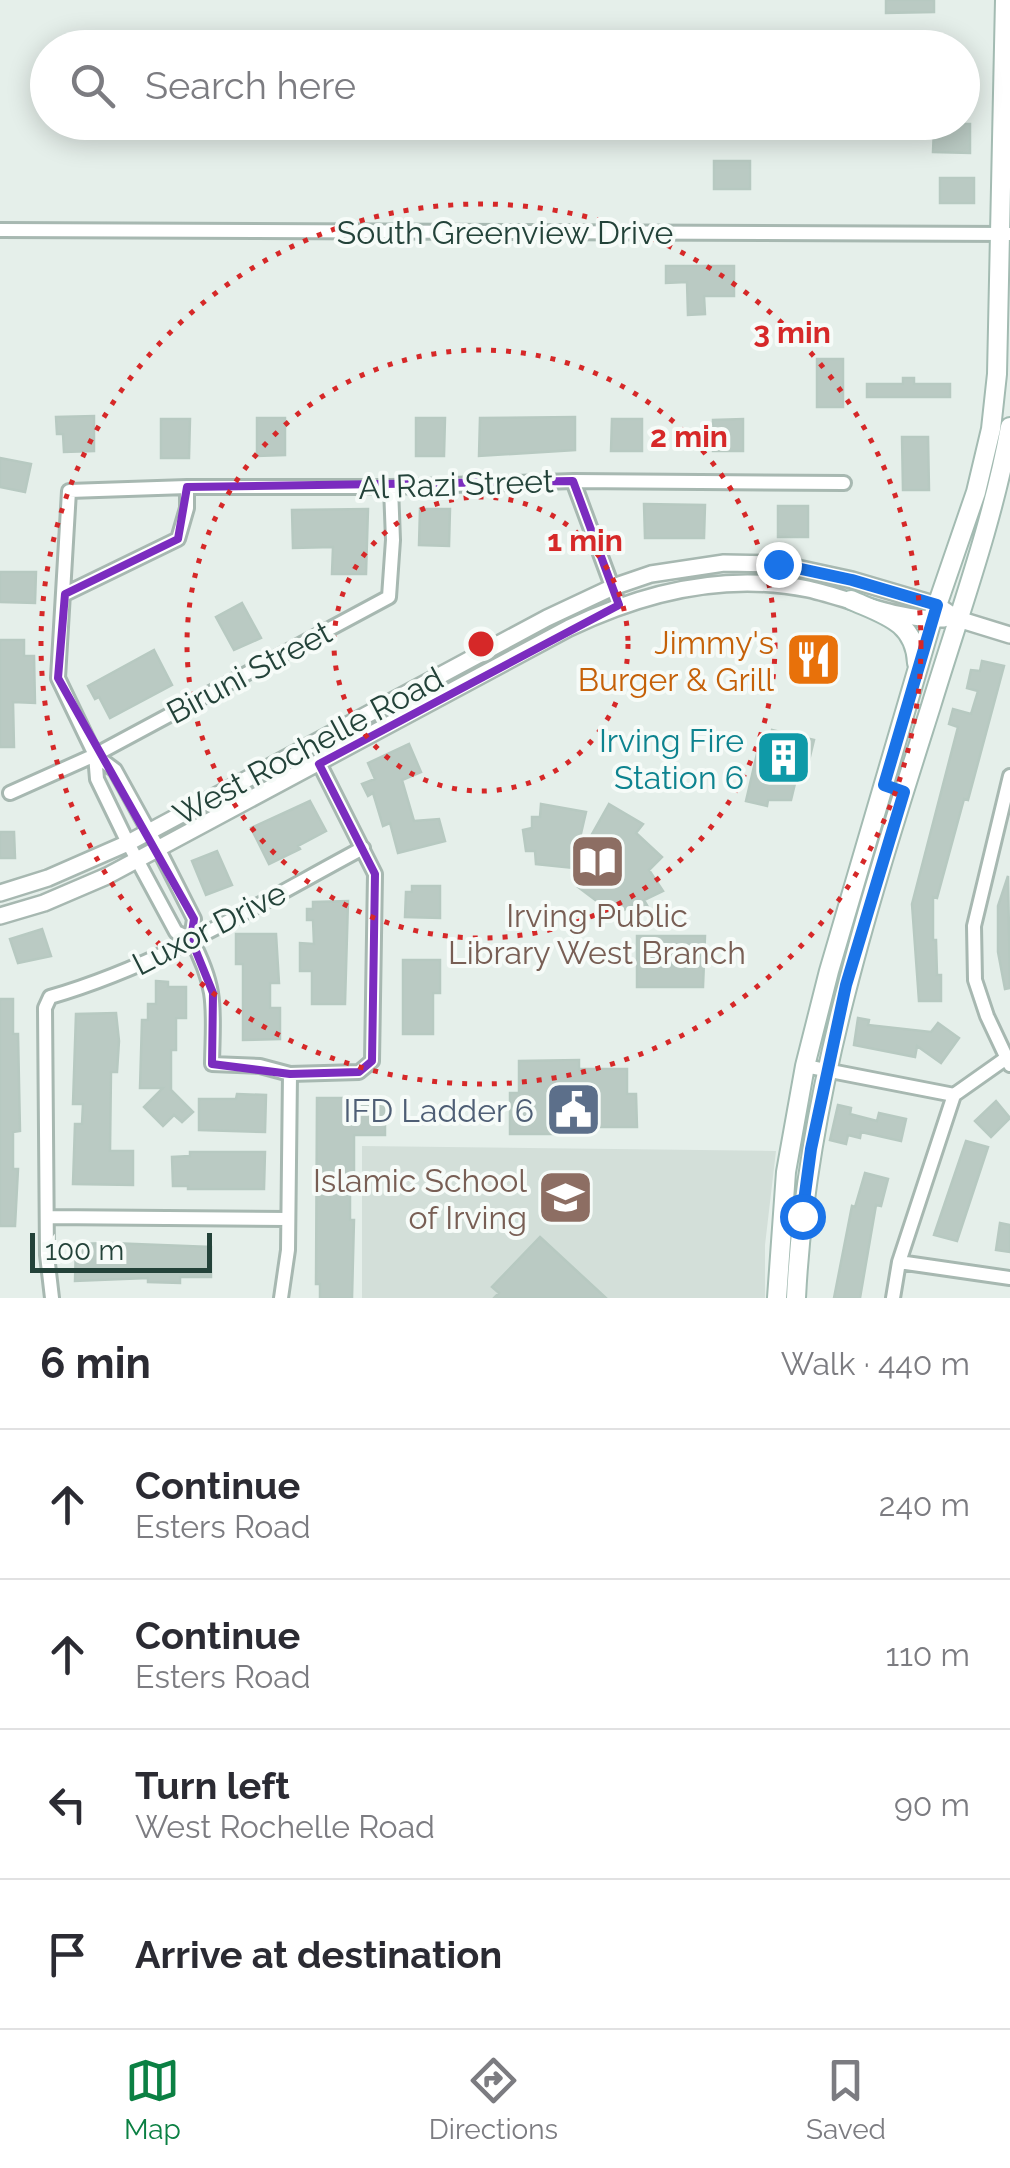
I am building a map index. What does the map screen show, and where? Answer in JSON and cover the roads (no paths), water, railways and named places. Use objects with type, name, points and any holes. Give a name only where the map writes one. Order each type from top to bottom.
[{"type":"main road","points":[[776,1298],[786,1172],[805,1066],[829,971],[934,612],[976,492],[991,430],[1005,234],[1005,0]]},
{"type":"main road","points":[[796,1298],[802,1216],[846,985],[992,509],[1010,427]]},
{"type":"main road","points":[[851,600],[881,613],[912,636],[918,669]]},
{"type":"main road","points":[[884,785],[904,792]]},
{"type":"street","name":"South Greenview Drive","points":[[0,230],[1005,234]]},
{"type":"street","name":"Al Razi Street","points":[[65,594],[69,491],[574,481],[844,483]]},
{"type":"street","points":[[574,481],[620,605]]},
{"type":"street","points":[[187,487],[187,508],[178,539],[65,594],[58,678],[95,755],[96,779],[128,843],[176,932],[191,939]]},
{"type":"street","name":"Biruni Street","points":[[10,794],[95,755],[388,597],[392,487]]},
{"type":"street","name":"West Rochelle Road","points":[[0,894],[128,843],[548,618],[651,574],[692,567],[778,564],[852,580],[934,612],[1010,635]]},
{"type":"street","name":"West Rochelle Road","points":[[0,916],[62,895],[138,860],[568,628],[620,605],[668,591],[736,582],[806,589],[934,612]]},
{"type":"street","points":[[95,755],[115,770],[194,919],[191,939],[208,972],[213,994],[212,1064],[260,1066],[290,1074],[359,1072],[372,1062],[375,874],[319,763]]},
{"type":"street","points":[[894,1298],[899,1262],[954,1096],[1007,1062],[975,980],[974,926],[1005,811],[1010,776]]},
{"type":"street","name":"Luxor Drive","points":[[46,1216],[45,1008],[50,997],[114,976],[363,848]]},
{"type":"street","points":[[805,1066],[954,1096]]},
{"type":"street","points":[[281,1298],[288,1250],[290,1074]]},
{"type":"street","points":[[52,1298],[46,1216],[288,1219]]},
{"type":"street","points":[[899,1262],[1010,1278]]},
{"type":"place","name":"Jimmy's Burger & Grill","points":[[813,660]]},
{"type":"place","name":"Irving Fire Station 6","points":[[783,758]]},
{"type":"place","name":"Irving Public Library West Branch","points":[[597,861]]},
{"type":"place","name":"IFD Ladder 6","points":[[573,1110]]},
{"type":"place","name":"Islamic School of Irving","points":[[566,1198]]}]
